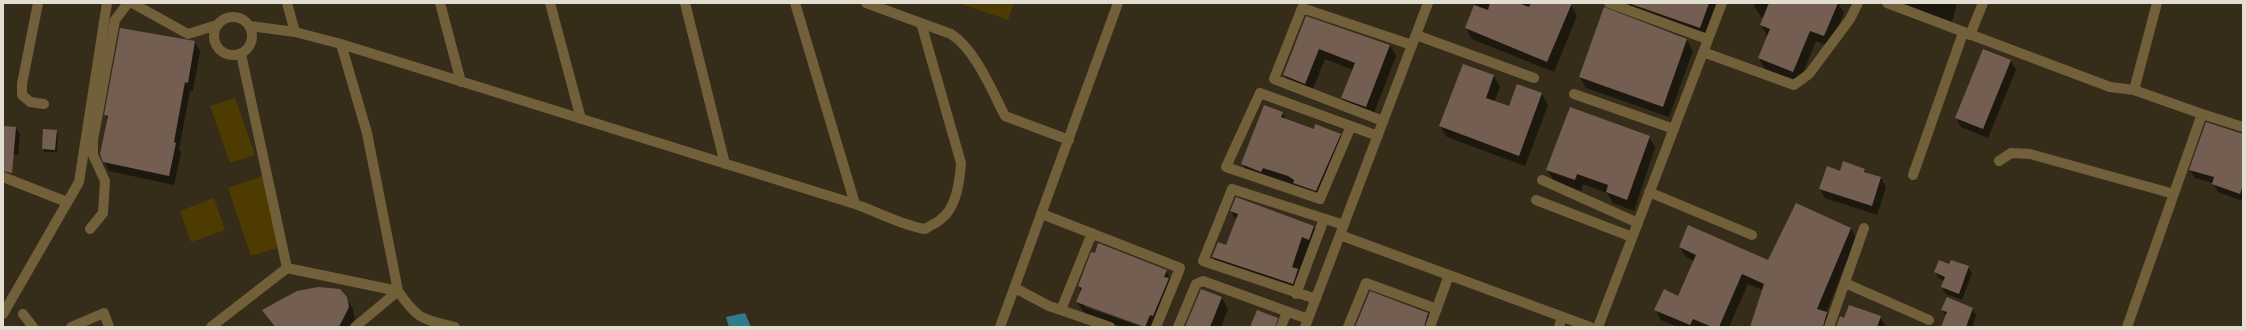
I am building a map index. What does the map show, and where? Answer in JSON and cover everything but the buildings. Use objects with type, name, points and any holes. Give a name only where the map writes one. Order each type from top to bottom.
[{"type":"street","points":[[38,3],[22,84],[22,95],[30,102],[44,104]]},
{"type":"street","points":[[3,314],[79,182],[107,3]]},
{"type":"street","points":[[90,229],[104,214],[105,181],[93,155],[93,140],[115,20],[128,3]]},
{"type":"street","points":[[132,3],[188,34],[217,25],[222,20],[234,16],[240,18],[250,26],[295,32],[341,44],[855,204],[894,218],[908,226],[925,229],[943,218],[960,184],[961,163],[922,23]]},
{"type":"street","points":[[287,3],[295,32]]},
{"type":"street","points":[[440,3],[461,82]]},
{"type":"street","points":[[550,3],[581,119]]},
{"type":"street","points":[[685,3],[725,164]]},
{"type":"street","points":[[795,3],[855,204]]},
{"type":"street","points":[[866,3],[922,23],[960,40],[978,66],[1005,116],[1069,140]]},
{"type":"street","points":[[1000,327],[1118,3]]},
{"type":"street","points":[[1178,327],[1196,284],[1203,281],[1287,312],[1307,323],[1428,3]]},
{"type":"street","points":[[1609,3],[1707,39]]},
{"type":"street","points":[[1598,327],[1722,3]]},
{"type":"street","points":[[1703,52],[1794,85],[1809,74],[1850,19],[1858,3]]},
{"type":"street","points":[[1887,3],[2110,88],[2134,90],[2243,127]]},
{"type":"street","points":[[1913,175],[1966,34],[1983,3]]},
{"type":"street","points":[[2134,90],[2157,3]]},
{"type":"street","points":[[1383,121],[1274,79],[1302,8],[1414,40],[1534,78]]},
{"type":"street","points":[[217,25],[214,36],[218,48],[228,54],[241,54],[250,45],[252,38],[250,26]]},
{"type":"street","points":[[341,44],[367,133],[398,291],[408,306],[422,319],[455,327]]},
{"type":"street","points":[[241,54],[287,268]]},
{"type":"street","points":[[1351,126],[1320,200],[1226,167],[1260,93],[1351,126],[1378,136]]},
{"type":"street","points":[[1574,94],[1674,129]]},
{"type":"street","points":[[2127,327],[2202,114]]},
{"type":"street","points":[[1999,161],[2011,153],[2030,154],[2174,194]]},
{"type":"street","points":[[3,177],[67,202]]},
{"type":"street","points":[[1542,180],[1638,223]]},
{"type":"street","points":[[1316,299],[1296,294],[1202,261],[1232,189],[1324,219],[1342,230],[1449,275],[1590,327]]},
{"type":"street","points":[[1649,192],[1752,235]]},
{"type":"street","points":[[1536,200],[1632,237]]},
{"type":"street","points":[[1042,214],[1180,268],[1156,327]]},
{"type":"street","points":[[1296,294],[1324,219]]},
{"type":"street","points":[[1829,327],[1864,228]]},
{"type":"street","points":[[1061,310],[1092,233]]},
{"type":"street","points":[[211,327],[287,268],[398,291]]},
{"type":"street","points":[[1430,327],[1449,275]]},
{"type":"street","points":[[1348,327],[1366,283],[1437,309]]},
{"type":"street","points":[[1845,283],[1929,320]]},
{"type":"street","points":[[1014,288],[1061,310],[1110,327]]},
{"type":"street","points":[[355,327],[398,291]]},
{"type":"street","points":[[1281,327],[1287,312]]},
{"type":"street","points":[[71,327],[104,313],[109,327]]},
{"type":"street","points":[[23,314],[33,327]]},
{"type":"street","points":[[1559,327],[1562,316]]},
{"type":"shaded area","points":[[959,3],[1014,3],[1008,20]]},
{"type":"shaded area","points":[[235,98],[255,155],[230,163],[210,106]]},
{"type":"shaded area","points":[[265,175],[287,245],[251,256],[228,188]]},
{"type":"shaded area","points":[[214,198],[225,230],[191,242],[180,211]]},
{"type":"water","points":[[745,313],[751,327],[729,327],[726,317]]}]
